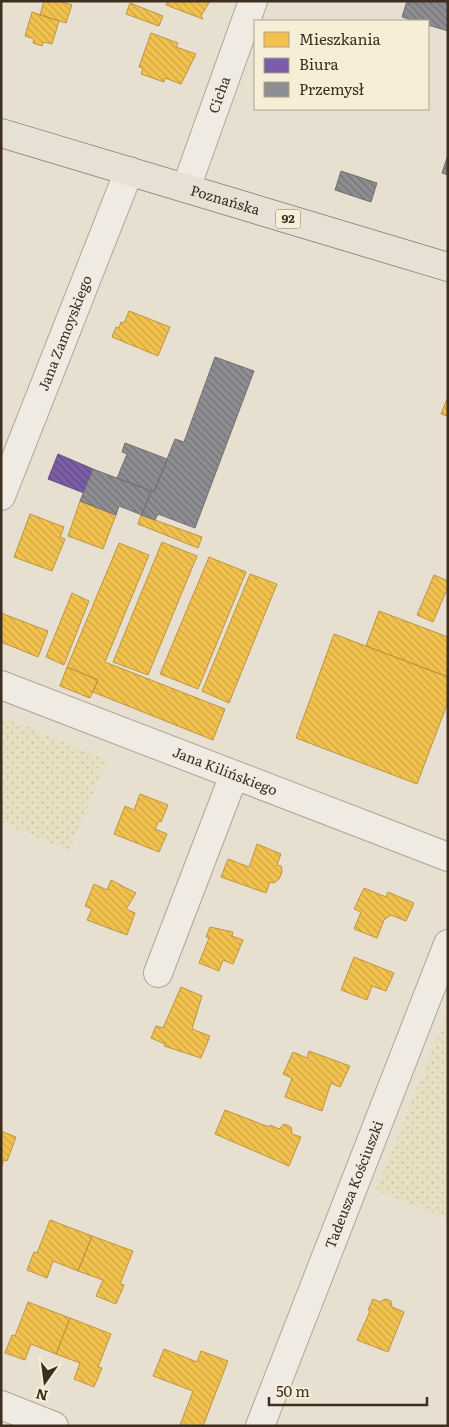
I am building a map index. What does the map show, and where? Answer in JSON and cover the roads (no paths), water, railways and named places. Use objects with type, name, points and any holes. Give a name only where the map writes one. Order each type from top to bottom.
[{"type":"main road","name":"Poznańska","points":[[1,133],[448,267]]},
{"type":"street","name":"Cicha","points":[[186,188],[254,1]]},
{"type":"street","name":"Jana Zamoyskiego","points":[[1,496],[129,171]]},
{"type":"street","name":"Jana Kilińskiego","points":[[1,685],[448,857]]},
{"type":"street","points":[[158,973],[234,775]]},
{"type":"street","name":"Tadeusza Kościuszki","points":[[260,1426],[448,944]]},
{"type":"street","points":[[1,1405],[54,1426]]}]
